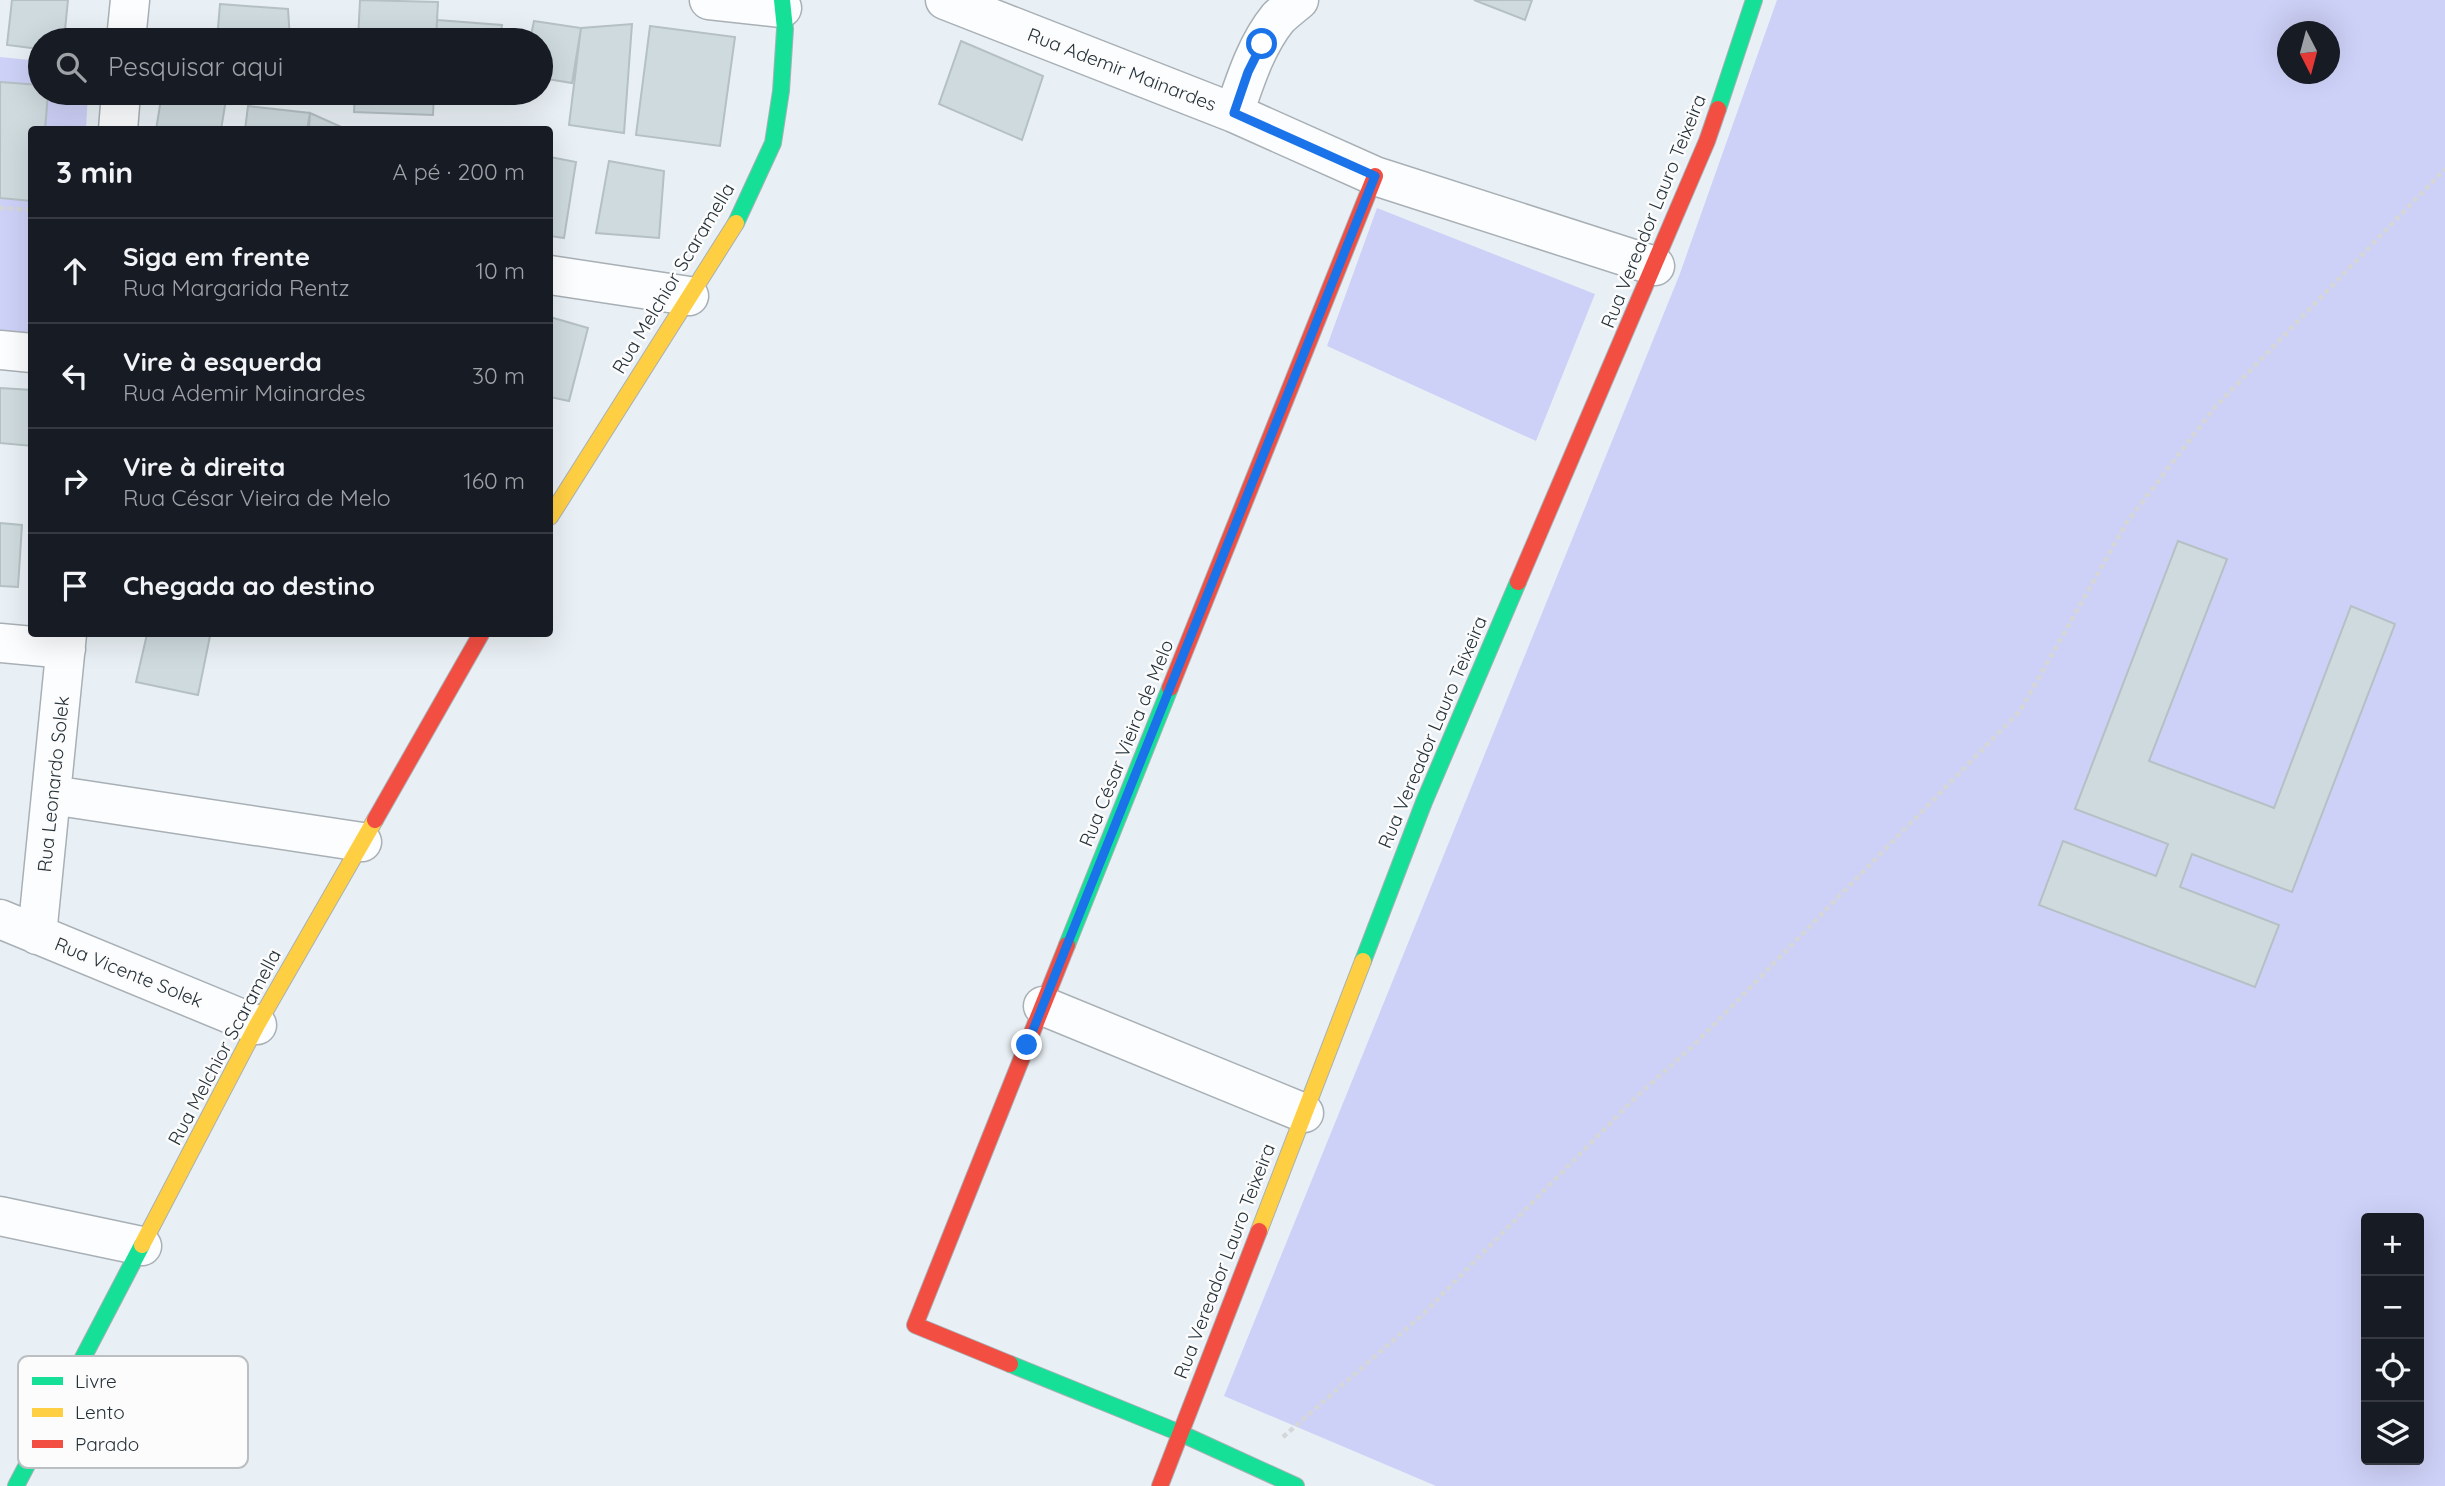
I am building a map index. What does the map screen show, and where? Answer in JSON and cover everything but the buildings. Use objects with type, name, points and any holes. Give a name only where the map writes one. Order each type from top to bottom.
[{"type":"street","points":[[127,28],[130,0]]},
{"type":"street","points":[[709,0],[782,4]]},
{"type":"street","name":"Rua Ademir Mainardes","points":[[945,0],[1234,113],[1375,176],[1655,266]]},
{"type":"street","points":[[1234,113],[1248,72],[1262,44],[1278,19],[1299,0]]},
{"type":"street","name":"Rua Vereador Lauro Teixeira","points":[[1160,1486],[1424,802],[1707,141],[1754,0]]},
{"type":"street","name":"Rua Melchior Scaramella","points":[[553,512],[739,218],[773,143],[781,90],[785,29],[782,4]]},
{"type":"street","points":[[118,126],[120,105]]},
{"type":"street","name":"Rua César Vieira de Melo","points":[[1180,1433],[915,1325],[1375,176]]},
{"type":"street","points":[[553,275],[689,296]]},
{"type":"street","points":[[0,350],[28,353]]},
{"type":"street","name":"Rua Melchior Scaramella","points":[[84,1356],[257,1025],[479,637]]},
{"type":"street","points":[[0,643],[67,641]]},
{"type":"street","name":"Rua Leonardo Solek","points":[[37,934],[67,641]]},
{"type":"street","points":[[52,795],[362,842]]},
{"type":"street","name":"Rua Vicente Solek","points":[[0,919],[257,1025]]},
{"type":"street","points":[[1043,1006],[1304,1113]]},
{"type":"street","points":[[0,1216],[142,1246]]},
{"type":"street","points":[[1180,1433],[1296,1486]]},
{"type":"street","name":"Rua Melchior Scaramella","points":[[16,1486],[25,1468]]},
{"type":"path","points":[[1249,1466],[1421,1316],[1634,1099],[1695,1044],[2020,711],[2127,522],[2215,407],[2445,169]]},
{"type":"path","points":[[0,208],[28,210]]},
{"type":"shaded area","points":[[1777,0],[2445,0],[2445,1486],[1436,1486],[1224,1396],[1679,276]]},
{"type":"shaded area","points":[[0,57],[28,60],[28,105],[87,105],[86,126],[28,126],[28,338],[0,335]]},
{"type":"shaded area","points":[[1377,208],[1595,294],[1536,441],[1327,346]]},
{"type":"traffic: fast","points":[[736,223],[773,143],[781,91],[785,29],[782,0]]},
{"type":"traffic: fast","points":[[1718,109],[1754,0]]},
{"type":"traffic: fast","points":[[1363,961],[1424,802],[1518,582]]},
{"type":"traffic: fast","points":[[1067,945],[1170,688]]},
{"type":"traffic: fast","points":[[84,1356],[142,1245]]},
{"type":"traffic: fast","points":[[1010,1364],[1180,1433],[1296,1486]]},
{"type":"traffic: fast","points":[[16,1486],[25,1468]]},
{"type":"traffic: slow","points":[[553,512],[736,223]]},
{"type":"traffic: slow","points":[[142,1245],[257,1025],[375,820]]},
{"type":"traffic: slow","points":[[1259,1231],[1363,961]]},
{"type":"traffic: jam","points":[[1518,582],[1707,141],[1718,109]]},
{"type":"traffic: jam","points":[[1170,688],[1375,176]]},
{"type":"traffic: jam","points":[[375,820],[479,637]]},
{"type":"traffic: jam","points":[[1010,1364],[915,1325],[1067,945]]},
{"type":"traffic: jam","points":[[1160,1486],[1259,1231]]},
{"type":"route","points":[[1027,1045],[1375,176],[1234,113],[1248,72],[1262,44]]}]
